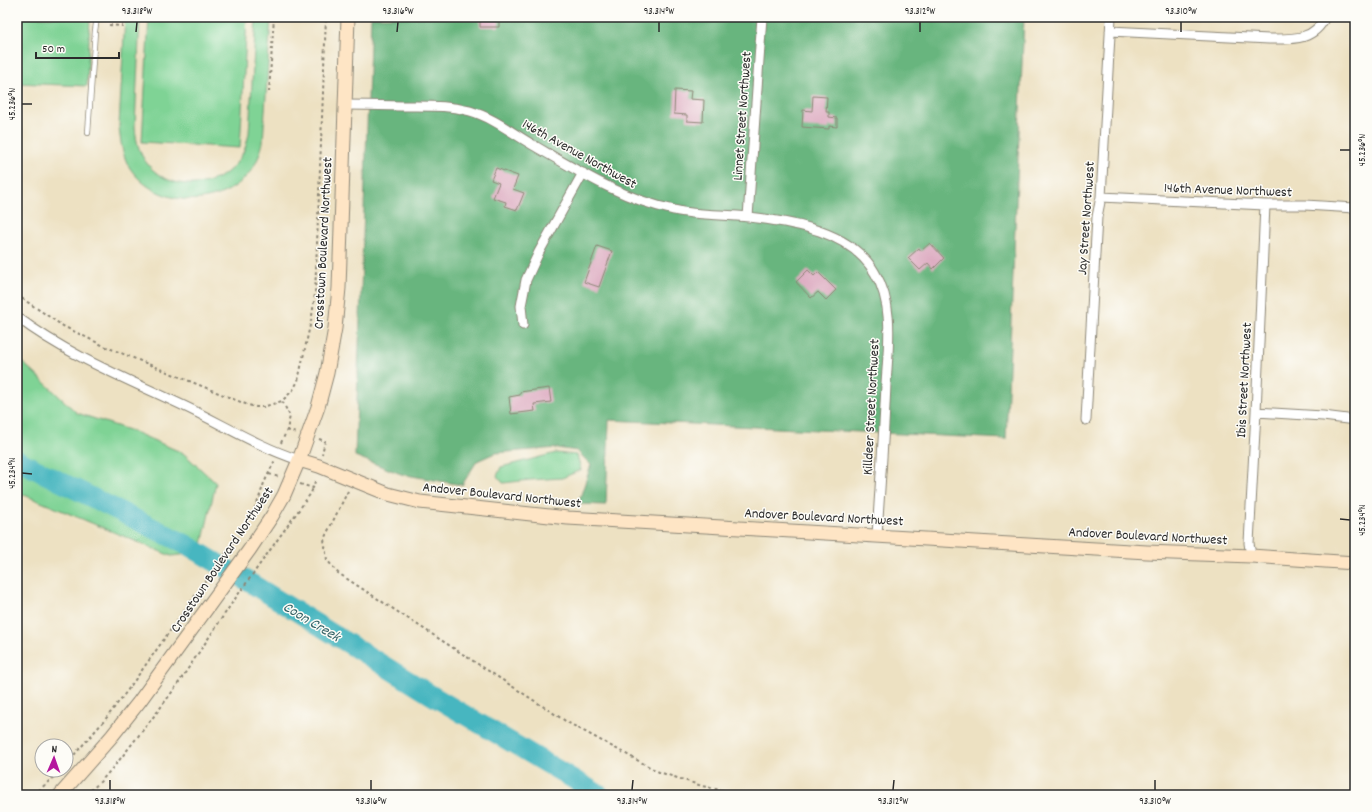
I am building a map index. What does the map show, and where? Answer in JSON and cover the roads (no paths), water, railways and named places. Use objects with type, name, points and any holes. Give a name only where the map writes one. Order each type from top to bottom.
[{"type":"street","name":"Crosstown Boulevard Northwest","points":[[64,794],[139,702],[250,549],[284,495],[299,460],[318,407],[327,373],[335,328],[338,288],[348,17]]},
{"type":"street","name":"Linnet Street Northwest","points":[[748,217],[762,17]]},
{"type":"street","name":"Jay Street Northwest","points":[[1086,420],[1097,217],[1101,197],[1111,17]]},
{"type":"street","points":[[1110,31],[1294,39],[1312,34],[1318,29],[1325,18]]},
{"type":"street","name":"146th Avenue Northwest","points":[[344,105],[450,106],[471,111],[499,123],[583,173],[632,198],[676,211],[748,217],[810,228],[831,235],[845,243],[862,257],[875,271],[880,281]]},
{"type":"street","points":[[523,325],[521,306],[526,280],[539,252],[583,173]]},
{"type":"street","name":"146th Avenue Northwest","points":[[1101,197],[1355,208]]},
{"type":"street","name":"Ibis Street Northwest","points":[[1251,556],[1249,543],[1265,205]]},
{"type":"street","name":"Killdeer Street Northwest","points":[[878,536],[888,328],[886,298],[880,281]]},
{"type":"street","points":[[17,317],[38,333],[114,374],[184,406],[278,453],[299,460]]},
{"type":"street","points":[[1256,412],[1323,416],[1355,420]]},
{"type":"street","name":"Andover Boulevard Northwest","points":[[299,460],[388,494],[420,502],[568,518],[1355,563]]},
{"type":"lane","points":[[88,133],[97,17]]},
{"type":"waterway","name":"Coon Creek","points":[[17,460],[187,545],[433,696],[600,795]]}]
